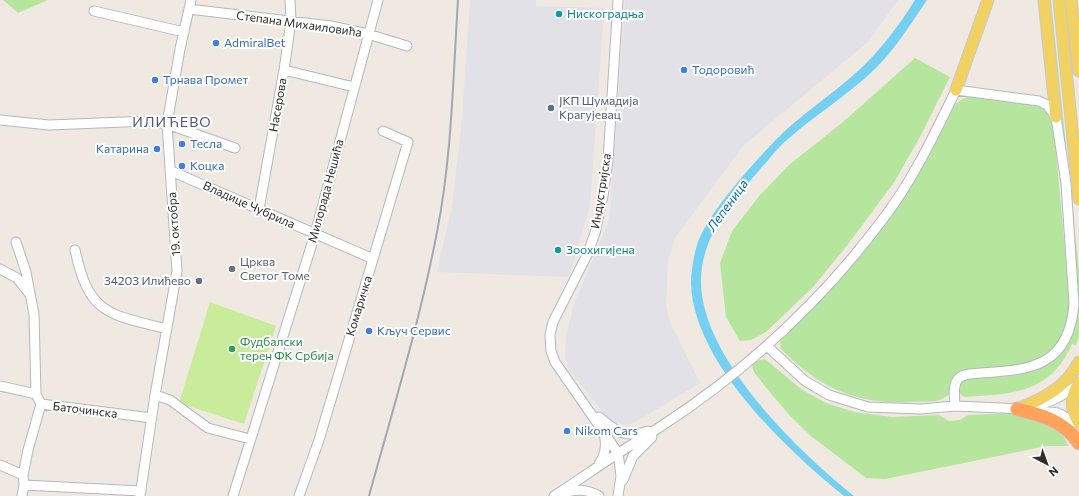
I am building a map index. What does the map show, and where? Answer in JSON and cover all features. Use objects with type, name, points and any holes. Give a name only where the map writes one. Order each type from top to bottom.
[{"type":"highway","points":[[1017,409],[1053,420],[1066,428],[1079,443]]},
{"type":"main road","points":[[956,90],[988,0]]},
{"type":"main road","points":[[1044,0],[1056,117]]},
{"type":"main road","points":[[1059,0],[1079,199]]},
{"type":"main road","points":[[1072,0],[1079,71]]},
{"type":"main road","points":[[1017,409],[1056,390],[1066,382],[1079,362]]},
{"type":"main road","points":[[1078,384],[1074,392],[1072,406],[1079,423]]},
{"type":"street","name":"Насерова","points":[[259,209],[284,70],[291,21],[290,0]]},
{"type":"street","name":"Милорада Нешића","points":[[233,496],[315,234],[378,0]]},
{"type":"street","name":"Индустријска","points":[[618,0],[608,161],[600,211],[588,253],[553,322],[550,335],[551,351],[555,362],[591,411],[618,453],[621,476],[619,494]]},
{"type":"street","name":"Степана Михаиловића","points":[[190,4],[330,26],[368,34],[408,46]]},
{"type":"street","name":"19. октобра","points":[[141,494],[155,395],[177,271],[167,124],[190,4]]},
{"type":"street","points":[[94,11],[184,32]]},
{"type":"street","points":[[284,70],[354,87]]},
{"type":"street","points":[[555,495],[660,427],[708,393],[767,346],[824,290],[883,219],[906,185],[936,132],[956,90],[1039,101],[1047,105],[1056,117],[1066,183],[1074,304],[1072,324],[1063,343],[1052,355],[1039,365],[1016,371],[970,374],[960,377],[955,385],[955,406]]},
{"type":"street","points":[[0,120],[48,125],[149,121],[167,124],[236,148]]},
{"type":"street","name":"Комаричка","points":[[300,496],[362,297],[371,258],[408,142],[382,131]]},
{"type":"street","name":"Владице Чубрила","points":[[171,171],[371,258]]},
{"type":"street","points":[[0,386],[36,394],[35,324],[24,262],[16,242]]},
{"type":"street","points":[[75,250],[81,276],[88,292],[98,304],[114,315],[167,330]]},
{"type":"street","points":[[0,269],[21,282],[30,296]]},
{"type":"street","points":[[767,346],[805,381],[829,395],[868,408],[921,409],[955,406],[1017,409],[1058,413],[1079,423]]},
{"type":"street","points":[[1017,409],[1046,404],[1078,384]]},
{"type":"street","name":"Баточинска","points":[[36,394],[41,404],[152,418]]},
{"type":"street","points":[[155,395],[170,400],[208,428],[250,439]]},
{"type":"street","points":[[22,496],[24,485],[23,475],[28,450],[41,404]]},
{"type":"street","points":[[619,494],[628,465],[637,452],[653,436],[675,422],[684,410]]},
{"type":"street","points":[[591,411],[615,431],[622,434],[640,434],[660,427]]},
{"type":"street","points":[[597,467],[605,455],[606,441],[602,427]]},
{"type":"street","points":[[0,465],[23,475]]},
{"type":"street","points":[[24,485],[141,494]]},
{"type":"street","points":[[555,495],[582,490],[599,496]]},
{"type":"shaded area","points":[[470,0],[536,0],[536,6],[604,8],[590,206],[569,277],[437,272],[452,206],[462,119]]},
{"type":"shaded area","points":[[625,0],[898,0],[868,42],[744,145],[675,238],[668,260],[666,305],[670,322],[700,383],[634,423],[623,425],[611,421],[604,414],[568,368],[565,357],[566,337],[574,304],[607,225],[610,213]]},
{"type":"green space","points":[[3,0],[48,0],[18,13]]},
{"type":"green space","points":[[1047,0],[1051,0],[1079,271],[1079,337],[1076,345],[1072,344],[1063,361],[1053,373],[1041,382],[1028,388],[1013,392],[964,397],[959,393],[958,388],[963,379],[1019,375],[1039,369],[1054,355],[1074,326]]},
{"type":"green space","points":[[915,58],[950,77],[921,135],[895,181],[849,243],[813,287],[766,332],[751,340],[740,341],[726,317],[720,263],[732,231],[760,195],[789,165],[843,122]]},
{"type":"green space","points":[[974,95],[1036,104],[1046,109],[1053,120],[1070,302],[1065,333],[1054,348],[1030,364],[965,371],[958,383],[946,397],[935,401],[892,402],[874,400],[856,397],[825,384],[795,363],[781,349],[780,342],[849,270],[929,155],[953,106],[962,99]]},
{"type":"green space","name":"Фудбалски терен ФК Србија","points":[[210,302],[276,326],[244,424],[179,403]]},
{"type":"green space","points":[[765,359],[801,389],[826,403],[854,412],[892,417],[939,415],[949,421],[960,420],[968,415],[1020,413],[1045,421],[1063,436],[1069,446],[1047,446],[885,479],[866,478],[811,436],[790,416],[754,372],[752,366],[756,361]]},
{"type":"water","name":"Лепеница","points":[[915,0],[927,0],[902,36],[875,69],[854,88],[783,143],[730,205],[713,233],[707,247],[703,263],[701,279],[705,309],[716,339],[734,369],[755,399],[780,427],[806,454],[854,496],[844,496],[821,477],[771,429],[746,402],[725,373],[708,343],[696,313],[691,283],[692,268],[697,245],[703,232],[723,200],[736,184],[787,129],[849,79],[873,56],[902,20]]},
{"type":"railway","points":[[369,496],[423,299],[437,232],[449,145],[458,0]]},
{"type":"place","name":"Нискоградња","points":[[559,14]]},
{"type":"place","name":"AdmiralBet","points":[[216,43]]},
{"type":"place","name":"Тодоровић","points":[[684,70]]},
{"type":"place","name":"Трнава Промет","points":[[155,80]]},
{"type":"place","name":"ЈКП Шумадија Крагујевац","points":[[551,108]]},
{"type":"place","name":"Тесла","points":[[182,144]]},
{"type":"place","name":"Катарина","points":[[157,149]]},
{"type":"place","name":"Коцка","points":[[182,166]]},
{"type":"place","name":"Зоохигијена","points":[[558,250]]},
{"type":"place","name":"Црква Светог Томе","points":[[232,269]]},
{"type":"place","name":"34203 Илићево","points":[[199,281]]},
{"type":"place","name":"Кључ Сервис","points":[[369,331]]},
{"type":"place","name":"Фудбалски терен ФК Србија","points":[[232,349]]},
{"type":"place","name":"Nikom Cars","points":[[567,431]]},
{"type":"district","name":"ИЛИЋЕВО","points":[[172,122]]}]
